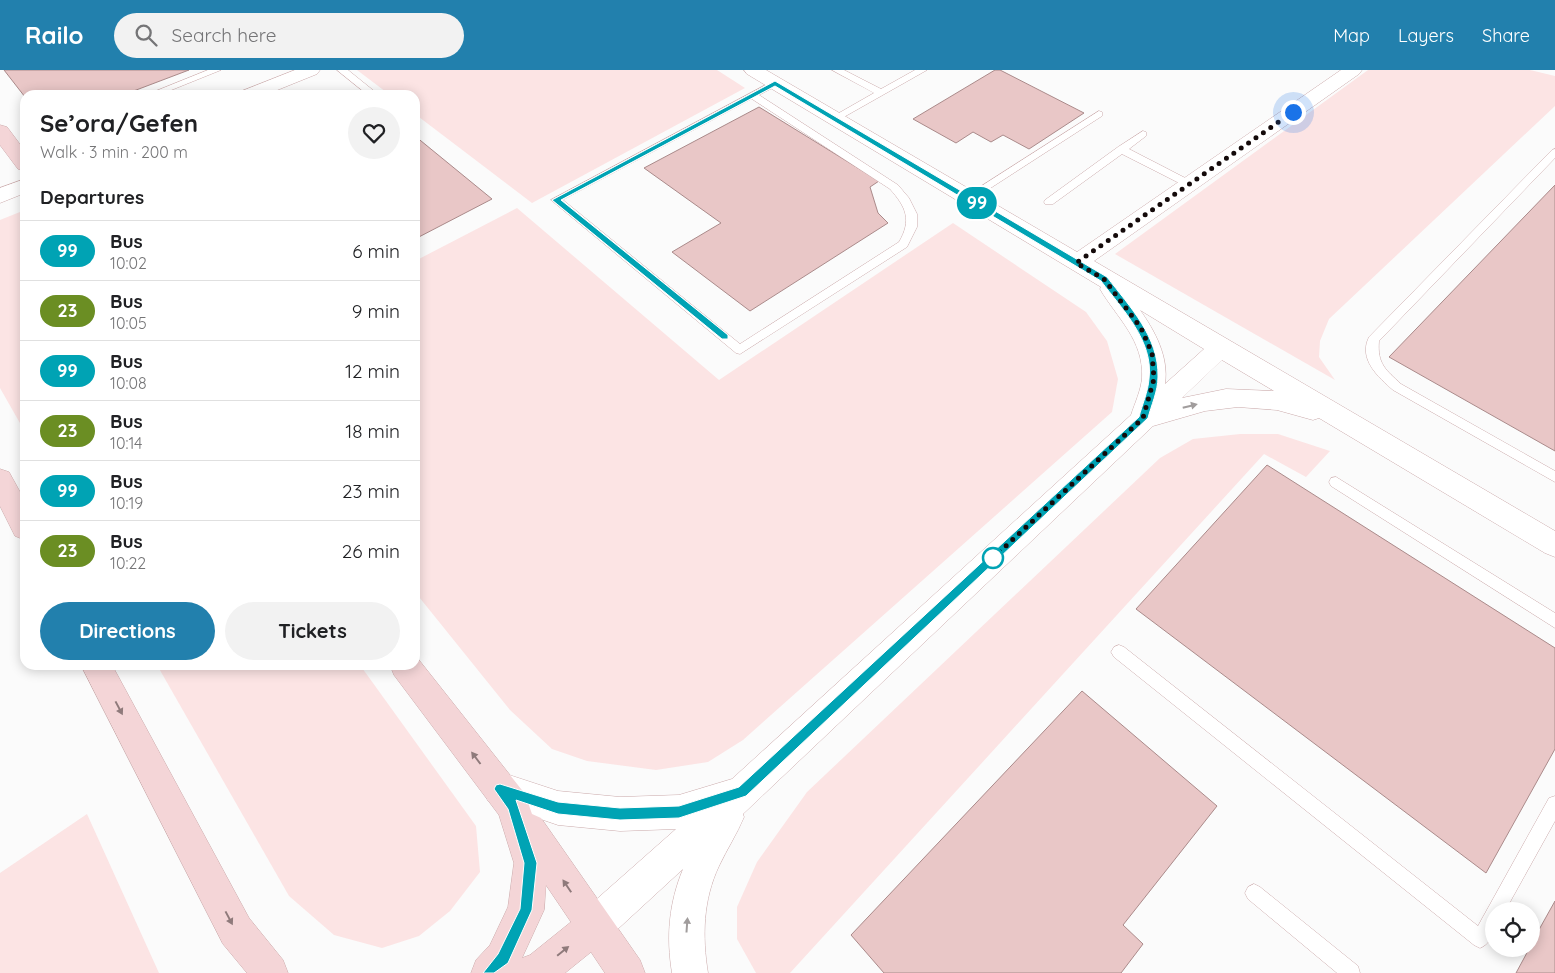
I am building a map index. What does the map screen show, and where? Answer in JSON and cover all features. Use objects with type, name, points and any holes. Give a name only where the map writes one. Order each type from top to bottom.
[{"type":"street","points":[[261,90],[311,70]]},
{"type":"street","points":[[753,70],[1076,263],[1222,346],[1555,545]]},
{"type":"street","points":[[1076,263],[1353,70]]},
{"type":"street","points":[[0,131],[19,146]]},
{"type":"street","points":[[0,196],[20,188]]},
{"type":"street","points":[[1104,279],[1141,328],[1152,353],[1154,379],[1143,418]]},
{"type":"street","points":[[530,973],[541,969],[594,926],[742,792],[1222,346]]},
{"type":"street","points":[[1143,418],[1215,400],[1262,399],[1302,406],[1354,425]]},
{"type":"street","points":[[0,480],[20,518]]},
{"type":"street","points":[[99,670],[236,931],[263,969]]},
{"type":"street","points":[[409,670],[506,798],[627,973]]},
{"type":"street","points":[[506,798],[558,808],[620,814],[679,812],[742,792]]},
{"type":"street","points":[[690,973],[685,952],[689,898],[705,855],[742,792]]},
{"type":"street","points":[[489,973],[503,958],[526,910],[531,863],[506,798]]},
{"type":"lane","points":[[164,90],[216,70]]},
{"type":"lane","points":[[342,70],[368,90]]},
{"type":"lane","points":[[837,70],[880,93]]},
{"type":"lane","points":[[835,119],[922,70]]},
{"type":"lane","points":[[752,95],[894,187],[909,202],[913,219],[912,231],[903,244],[740,350],[556,200],[752,95],[775,83]]},
{"type":"lane","points":[[968,198],[1099,114]]},
{"type":"lane","points":[[1049,202],[1143,134]]},
{"type":"lane","points":[[1122,149],[1189,184]]},
{"type":"lane","points":[[1555,152],[1373,340],[1371,354],[1376,368],[1397,387],[1555,476]]},
{"type":"lane","points":[[1336,482],[1555,621]]},
{"type":"lane","points":[[1118,652],[1480,939],[1485,930]]},
{"type":"lane","points":[[1501,902],[1555,804]]},
{"type":"lane","points":[[1254,893],[1351,973]]},
{"type":"shaded area","points":[[357,70],[717,70],[745,88],[532,203],[420,118],[420,90],[383,90]]},
{"type":"shaded area","points":[[1368,70],[1530,70],[1555,76],[1555,106],[1329,319],[1320,341],[1319,357],[1335,380],[1115,254]]},
{"type":"shaded area","points":[[517,208],[719,380],[953,223],[1086,312],[1107,341],[1118,379],[1112,412],[743,740],[708,762],[656,770],[587,761],[552,749],[510,710],[420,598],[420,258]]},
{"type":"shaded area","points":[[20,212],[20,423],[0,388],[0,220]]},
{"type":"shaded area","points":[[1240,434],[1278,434],[1330,451],[1306,477],[1264,454],[790,973],[756,973],[737,939],[737,907],[757,862],[807,792],[1160,458],[1193,439]]},
{"type":"shaded area","points":[[160,670],[364,670],[476,826],[480,872],[450,911],[419,936],[382,948],[334,935],[289,896]]},
{"type":"shaded area","points":[[87,814],[159,973],[0,973],[0,873]]},
{"type":"building","points":[[4,70],[189,70],[136,90],[20,91]]},
{"type":"building","points":[[995,70],[1000,70],[1084,113],[1029,149],[1003,135],[991,142],[973,132],[956,143],[913,119]]},
{"type":"building","points":[[759,107],[879,181],[870,187],[878,213],[888,223],[750,311],[672,252],[721,223],[644,168]]},
{"type":"building","points":[[420,140],[492,199],[420,236]]},
{"type":"building","points":[[1555,185],[1555,451],[1389,357]]},
{"type":"building","points":[[1267,465],[1555,648],[1555,749],[1486,873],[1136,609]]},
{"type":"building","points":[[1082,691],[1217,806],[1123,925],[1143,944],[1121,973],[884,973],[851,935]]},
{"type":"building","points":[[1555,901],[1555,973],[1516,973],[1525,957],[1540,957],[1540,928]]},
{"type":"bus line","name":"99","points":[[489,973],[503,958],[526,910],[531,863],[512,806],[500,789],[558,808],[620,814],[679,812],[742,792],[1143,418],[1154,379],[1152,353],[1141,328],[1104,279],[775,83],[556,200],[725,337]]},
{"type":"route","points":[[993,558],[1143,418],[1154,379],[1152,353],[1141,328],[1104,279],[1076,263],[1293,112]]}]
